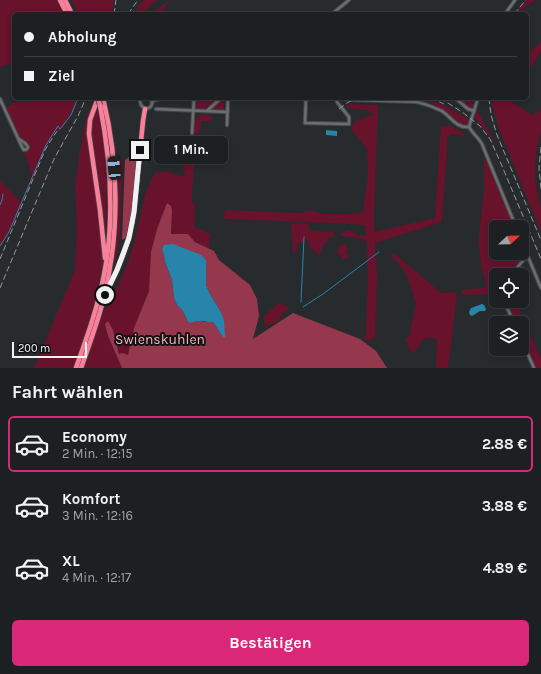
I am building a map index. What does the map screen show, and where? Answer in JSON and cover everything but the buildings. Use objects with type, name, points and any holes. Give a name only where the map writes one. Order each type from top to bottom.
[{"type":"highway","points":[[60,0],[66,12]]},
{"type":"highway","points":[[65,0],[71,12]]},
{"type":"highway","points":[[100,100],[90,120],[89,134],[106,266]]},
{"type":"highway","points":[[76,368],[95,310],[106,266],[111,188],[107,146],[100,105],[101,100]]},
{"type":"highway","points":[[81,368],[105,295],[113,249],[115,224],[116,196],[112,144],[101,100]]},
{"type":"highway","points":[[105,295],[117,270],[129,238],[134,212],[143,121],[146,108]]},
{"type":"street","points":[[334,12],[349,0]]},
{"type":"street","points":[[506,12],[515,0]]},
{"type":"street","points":[[0,99],[19,139]]},
{"type":"street","points":[[141,100],[141,105],[146,108],[151,107],[151,100]]},
{"type":"street","points":[[192,133],[194,100]]},
{"type":"street","points":[[207,111],[219,100]]},
{"type":"street","points":[[227,126],[228,100]]},
{"type":"street","points":[[306,100],[305,123],[349,124],[349,117],[336,100]]},
{"type":"street","points":[[380,100],[423,103],[443,112],[459,126],[464,128],[469,127]]},
{"type":"street","points":[[457,100],[468,109],[474,111]]},
{"type":"street","points":[[469,127],[477,100]]},
{"type":"street","points":[[156,109],[227,112]]},
{"type":"street","points":[[469,127],[482,144],[513,220]]},
{"type":"street","points":[[529,259],[541,288]]},
{"type":"street","points":[[529,356],[534,368]]},
{"type":"shaded area","points":[[0,0],[57,0],[63,12],[12,12],[12,63],[0,67]]},
{"type":"shaded area","points":[[72,0],[114,0],[112,12],[77,12]]},
{"type":"shaded area","points":[[143,0],[157,0],[144,12],[134,12]]},
{"type":"shaded area","points":[[172,0],[164,7],[166,12],[152,12]]},
{"type":"shaded area","points":[[527,0],[536,0],[520,12],[517,12]]},
{"type":"shaded area","points":[[541,42],[541,51],[529,70],[529,52]]},
{"type":"shaded area","points":[[18,100],[79,100],[69,118],[59,132],[57,129],[47,145],[13,225],[0,247],[0,181],[21,202],[32,175],[18,134],[6,108]]},
{"type":"shaded area","points":[[95,100],[104,150],[107,202],[104,255],[100,281],[87,330],[73,368],[34,368],[75,270],[77,227],[75,185],[88,113]]},
{"type":"shaded area","points":[[198,100],[216,100],[205,109],[198,109],[196,105]]},
{"type":"shaded area","points":[[224,100],[224,110],[211,109],[217,102]]},
{"type":"shaded area","points":[[426,100],[440,103],[470,120],[465,125],[460,124],[448,113]]},
{"type":"shaded area","points":[[460,100],[470,100],[474,105],[471,108]]},
{"type":"shaded area","points":[[492,100],[510,100],[532,115],[539,112],[541,109],[541,131],[536,154],[535,179],[541,209],[541,232],[499,129]]},
{"type":"shaded area","points":[[347,104],[378,105],[374,232],[435,218],[441,126],[452,126],[464,133],[463,136],[452,134],[447,138],[442,222],[375,243],[377,278],[375,338],[367,341],[364,338],[366,333],[368,279],[367,243],[364,239],[340,236],[342,233],[349,230],[358,235],[366,236],[365,225],[224,219],[225,210],[301,213],[309,210],[324,214],[352,214],[363,212],[368,175],[367,149],[352,130],[353,124],[357,120],[372,115],[373,113],[369,112],[369,110],[352,109],[346,106]]},
{"type":"shaded area","points":[[476,110],[487,128],[495,146],[484,129],[475,119]]},
{"type":"shaded area","points":[[203,114],[209,115],[212,120],[202,121],[195,139],[193,153],[195,154],[192,203],[195,204],[194,227],[211,234],[209,234],[211,237],[209,240],[210,249],[195,242],[188,234],[171,234],[172,210],[157,229],[151,252],[149,291],[134,328],[128,355],[119,354],[113,330],[108,336],[122,368],[84,368],[102,314],[112,300],[128,262],[136,236],[145,195],[155,172],[160,173],[164,171],[185,177],[182,165],[182,153],[186,139],[193,138],[194,120]]},
{"type":"shaded area","points":[[484,156],[511,220],[489,220],[489,260],[521,260],[515,268],[489,268],[489,294],[462,295],[462,290],[484,288],[486,285],[481,265],[479,245],[484,190]]},
{"type":"shaded area","points":[[122,158],[120,234],[116,261],[114,261],[118,211],[117,160]]},
{"type":"shaded area","points":[[291,224],[308,224],[310,231],[333,232],[335,236],[328,238],[320,255],[312,249],[306,239],[304,242],[297,244],[296,251],[293,254]]},
{"type":"shaded area","points":[[345,244],[348,249],[346,253],[349,256],[344,260],[337,252],[339,246]]},
{"type":"shaded area","points":[[392,253],[441,293],[454,292],[457,296],[448,368],[436,368],[437,341],[435,338],[424,339],[415,352],[412,352],[405,340],[409,336],[416,304],[408,278],[400,265],[392,257]]},
{"type":"shaded area","points":[[279,303],[288,307],[288,311],[284,311],[277,322],[264,325],[264,316]]},
{"type":"shaded area","points":[[510,308],[519,308],[521,316],[513,316]]},
{"type":"shaded area","points":[[529,331],[537,352],[541,358],[541,368],[536,368],[529,352]]},
{"type":"green space","points":[[138,154],[128,237],[122,240],[125,160],[132,155]]},
{"type":"green space","name":"Swienskuhlen","points":[[167,203],[171,206],[172,210],[171,234],[188,234],[195,242],[214,251],[219,260],[250,285],[257,299],[259,316],[253,339],[293,313],[360,339],[376,351],[387,368],[122,368],[108,336],[105,324],[108,321],[113,330],[119,354],[123,353],[128,355],[134,328],[149,291],[151,252],[157,229]],"holes":[[[162,249],[206,260],[206,285],[221,312],[223,337],[213,322],[187,320],[174,298],[172,280]]]},
{"type":"water","points":[[326,130],[337,131],[337,136],[326,135]]},
{"type":"water","points":[[173,244],[201,255],[206,260],[206,285],[221,312],[224,321],[225,337],[223,337],[213,322],[199,321],[190,323],[183,311],[177,305],[174,298],[172,280],[162,249],[164,245]]},
{"type":"water","points":[[482,304],[486,309],[485,311],[480,311],[472,316],[470,315],[469,312],[471,308]]},
{"type":"waterway","points":[[0,246],[9,232],[46,145],[58,126],[60,129],[71,115],[77,100]]},
{"type":"waterway","points":[[0,205],[3,194]]},
{"type":"waterway","points":[[301,302],[304,237]]},
{"type":"waterway","points":[[303,307],[379,252]]},
{"type":"railway","points":[[114,12],[116,0]]},
{"type":"railway","points":[[129,12],[138,0]]},
{"type":"railway","points":[[516,12],[526,0]]},
{"type":"railway","points":[[0,288],[54,159],[85,100]]},
{"type":"railway","points":[[339,109],[353,100]]},
{"type":"railway","points":[[435,100],[444,104]]},
{"type":"railway","points":[[443,100],[480,126],[490,139],[541,259]]},
{"type":"railway","points":[[489,100],[491,115],[497,135],[541,240]]},
{"type":"railway","points":[[0,259],[45,150],[57,131]]},
{"type":"railway","points":[[541,147],[539,168],[541,189]]},
{"type":"route","points":[[105,295],[124,254],[132,226],[140,150]]}]
